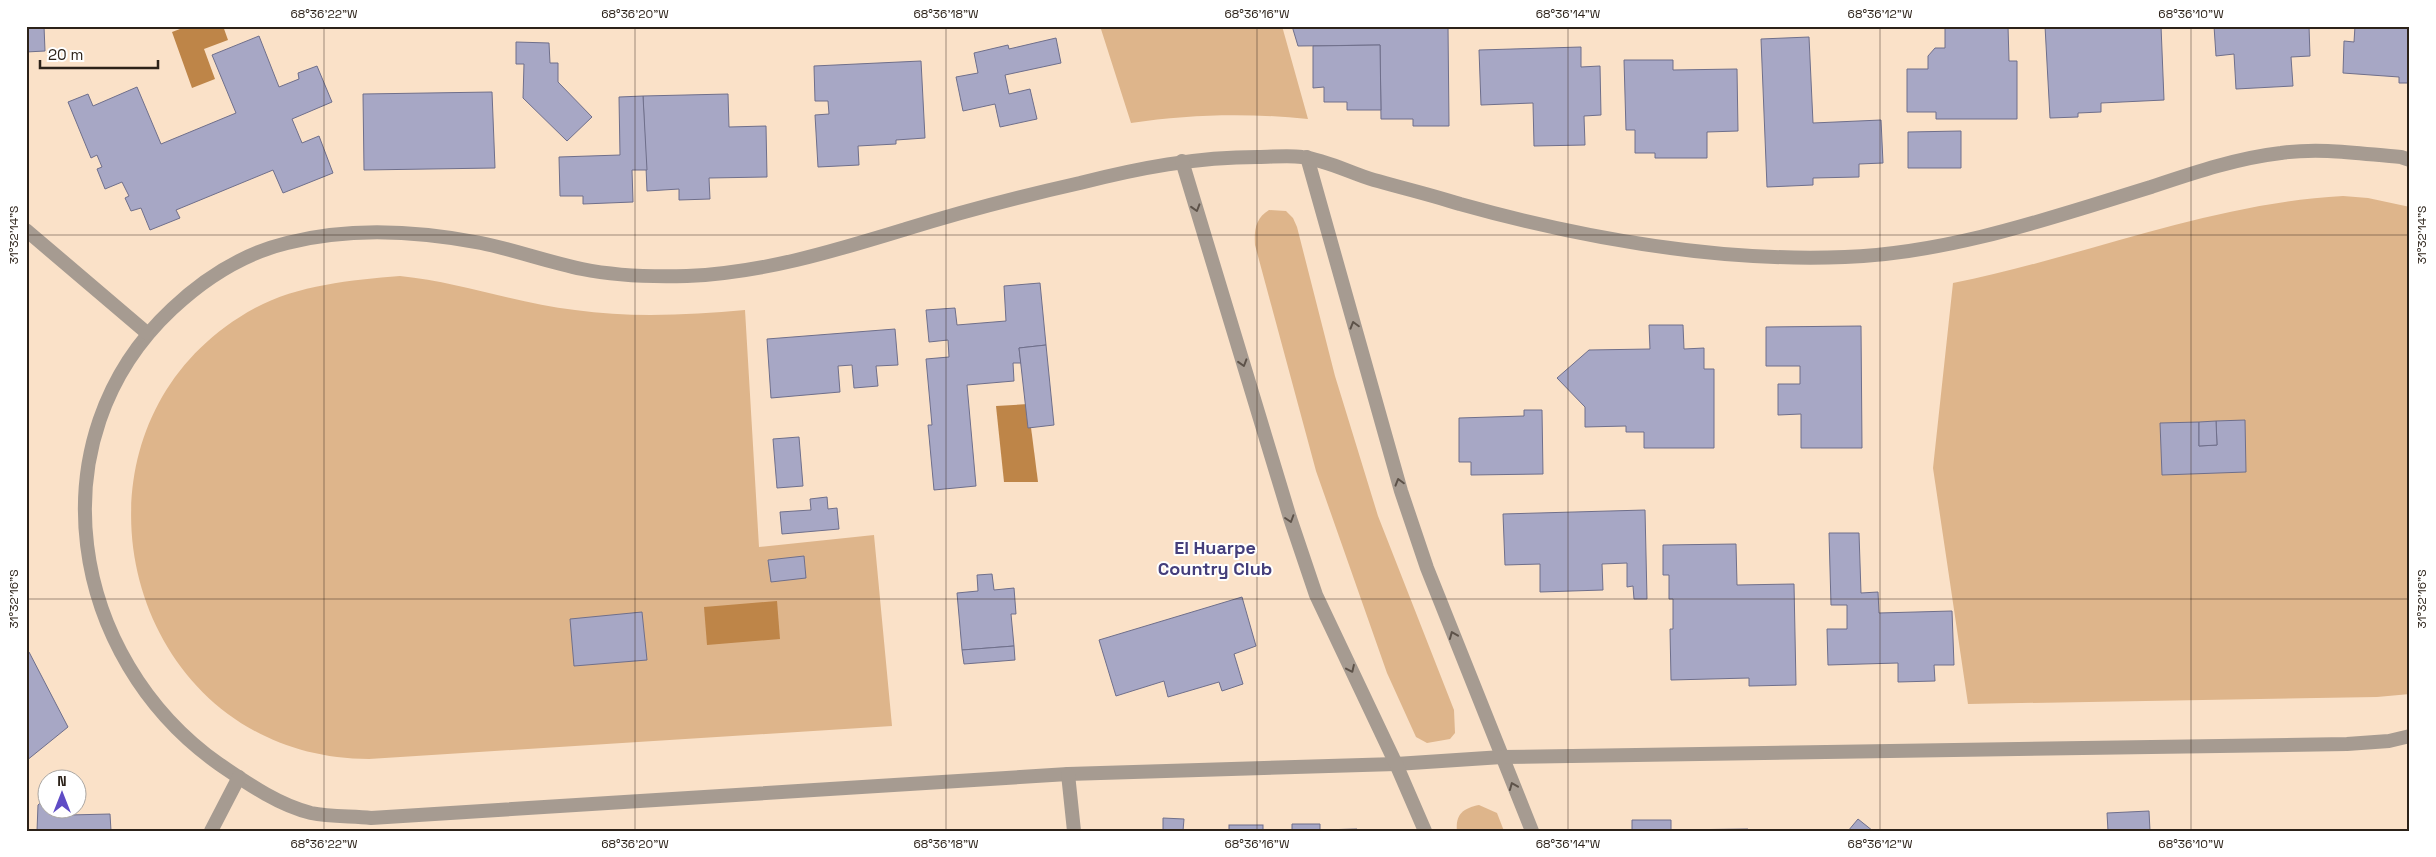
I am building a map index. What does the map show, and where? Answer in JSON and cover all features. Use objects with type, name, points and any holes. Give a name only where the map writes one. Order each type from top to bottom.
[{"type":"street","points":[[2410,160],[2401,157],[2335,151],[2284,152],[2220,166],[2033,224],[1962,242],[1892,254],[1839,257],[1693,251],[1626,242],[1532,223],[1368,178],[1307,157],[1224,157],[1182,161],[1126,171],[1007,200],[795,262],[750,270],[687,276],[614,274],[578,268],[476,242],[418,234],[327,234],[283,244],[238,259],[197,285],[146,333],[119,376],[103,410],[87,464],[85,517],[87,545],[94,582],[112,634],[129,669],[154,705],[209,756],[239,777],[273,798],[310,813],[371,818],[1068,774],[1396,764],[1502,757],[2337,744],[2389,741],[2410,736]]},
{"type":"street","points":[[1307,157],[1402,491],[1427,568],[1532,831]]},
{"type":"street","points":[[1182,161],[1290,518],[1316,595],[1396,764],[1425,831]]},
{"type":"street","points":[[26,230],[146,333]]},
{"type":"street","points":[[1068,774],[1074,831]]},
{"type":"street","points":[[211,831],[239,777]]},
{"type":"shaded area","points":[[188,26],[223,26],[228,40],[204,49],[215,79],[192,88],[172,32]]},
{"type":"shaded area","points":[[1100,26],[1282,26],[1308,119],[1220,115],[1131,123]]},
{"type":"shaded area","points":[[2343,196],[2368,198],[2410,207],[2410,694],[2377,697],[1968,704],[1933,468],[1953,283],[2002,272],[2147,232],[2244,209],[2293,201]]},
{"type":"shaded area","points":[[1269,210],[1286,211],[1293,218],[1297,227],[1335,376],[1378,516],[1454,710],[1455,733],[1450,739],[1427,743],[1416,737],[1387,673],[1316,471],[1255,245],[1257,224],[1261,217]]},
{"type":"shaded area","points":[[400,276],[444,283],[531,303],[596,313],[660,315],[745,310],[759,547],[874,535],[892,726],[369,759],[284,744],[217,705],[168,647],[139,577],[131,502],[147,428],[188,361],[255,308],[289,294],[325,285]]},
{"type":"shaded area","points":[[1028,404],[1038,482],[1004,482],[996,406]]},
{"type":"shaded area","points":[[777,601],[780,639],[707,645],[704,607]]},
{"type":"shaded area","points":[[1479,805],[1497,813],[1504,831],[1457,831],[1459,816],[1465,810]]},
{"type":"building","points":[[26,26],[44,26],[45,51],[26,52]]},
{"type":"building","points":[[1292,26],[1448,26],[1449,126],[1413,126],[1413,119],[1381,119],[1380,45],[1298,46]]},
{"type":"building","points":[[1945,26],[2008,26],[2009,61],[2017,61],[2017,119],[1936,119],[1936,112],[1907,112],[1907,69],[1928,69],[1928,56],[1935,48],[1945,48]]},
{"type":"building","points":[[2045,26],[2161,26],[2164,100],[2101,103],[2101,112],[2078,113],[2078,117],[2050,118]]},
{"type":"building","points":[[2214,26],[2309,26],[2310,56],[2291,57],[2293,86],[2236,89],[2234,54],[2216,56]]},
{"type":"building","points":[[2355,26],[2410,26],[2410,83],[2399,83],[2399,77],[2343,73],[2344,41],[2354,42]]},
{"type":"building","points":[[259,36],[279,87],[299,79],[298,73],[317,66],[332,102],[292,119],[302,143],[319,136],[333,173],[283,193],[273,170],[176,210],[180,218],[150,230],[141,208],[131,211],[125,198],[129,196],[122,182],[105,189],[97,169],[102,167],[97,155],[91,158],[68,102],[88,94],[93,106],[137,87],[161,144],[236,113],[212,55]]},
{"type":"building","points":[[1809,37],[1813,123],[1881,120],[1883,163],[1859,164],[1859,177],[1813,178],[1813,185],[1767,187],[1761,39]]},
{"type":"building","points":[[1056,38],[1061,63],[1005,75],[1009,94],[1030,89],[1037,119],[1000,127],[995,104],[963,111],[956,77],[978,73],[974,53],[1008,45],[1009,49]]},
{"type":"building","points":[[516,42],[549,43],[550,63],[558,63],[558,82],[592,117],[567,141],[523,98],[524,64],[516,64]]},
{"type":"building","points":[[1380,45],[1381,110],[1347,110],[1347,102],[1324,102],[1324,87],[1313,88],[1313,46]]},
{"type":"building","points":[[1581,47],[1581,67],[1600,66],[1601,115],[1584,116],[1585,145],[1534,146],[1533,103],[1481,105],[1479,50]]},
{"type":"building","points":[[1624,60],[1673,60],[1673,70],[1737,69],[1738,131],[1707,132],[1707,158],[1655,158],[1655,153],[1635,153],[1635,130],[1626,130]]},
{"type":"building","points":[[921,61],[925,138],[896,140],[896,144],[858,146],[859,165],[818,167],[815,115],[829,114],[828,101],[815,101],[814,66]]},
{"type":"building","points":[[492,92],[495,168],[364,170],[363,94]]},
{"type":"building","points":[[728,94],[729,127],[766,126],[767,177],[709,178],[710,199],[679,200],[679,189],[647,191],[643,96]]},
{"type":"building","points":[[643,96],[647,170],[632,170],[633,202],[583,204],[583,196],[560,196],[559,157],[620,155],[619,97]]},
{"type":"building","points":[[1961,131],[1961,168],[1908,168],[1908,132]]},
{"type":"building","points":[[1040,283],[1046,345],[1019,348],[1021,363],[1013,363],[1014,381],[967,385],[976,486],[934,490],[928,425],[932,425],[926,359],[949,357],[948,340],[929,342],[926,310],[955,308],[957,325],[1006,321],[1004,286]]},
{"type":"building","points":[[1649,325],[1683,325],[1684,349],[1704,348],[1704,369],[1714,369],[1714,448],[1644,448],[1644,432],[1626,432],[1626,426],[1585,427],[1585,407],[1557,378],[1589,350],[1650,349]]},
{"type":"building","points":[[1861,326],[1862,448],[1801,448],[1801,414],[1778,415],[1778,384],[1800,384],[1800,366],[1766,366],[1766,327]]},
{"type":"building","points":[[895,329],[898,365],[876,366],[878,386],[854,388],[852,365],[838,366],[840,392],[771,398],[767,339]]},
{"type":"building","points":[[1046,345],[1054,425],[1028,428],[1019,348]]},
{"type":"building","points":[[1524,410],[1542,410],[1543,474],[1471,475],[1471,462],[1459,462],[1459,418],[1524,416]]},
{"type":"building","points":[[2245,420],[2246,472],[2162,475],[2160,423],[2199,422],[2199,446],[2217,445],[2216,421]]},
{"type":"building","points":[[2216,421],[2217,445],[2199,446],[2199,422]]},
{"type":"building","points":[[799,437],[803,486],[777,488],[773,439]]},
{"type":"building","points":[[827,497],[828,509],[837,508],[839,529],[782,534],[780,512],[811,510],[810,499]]},
{"type":"building","points":[[1645,510],[1647,599],[1634,599],[1633,586],[1627,587],[1627,563],[1602,564],[1603,590],[1540,592],[1540,564],[1505,565],[1503,514]]},
{"type":"building","points":[[1829,533],[1859,533],[1861,593],[1878,592],[1879,613],[1952,611],[1954,665],[1934,665],[1935,681],[1898,682],[1898,663],[1828,665],[1827,629],[1847,629],[1847,605],[1831,605]]},
{"type":"building","points":[[1736,544],[1737,585],[1794,584],[1796,685],[1749,686],[1749,678],[1671,680],[1670,629],[1673,629],[1673,599],[1669,599],[1669,575],[1663,575],[1663,545]]},
{"type":"building","points":[[804,556],[806,578],[771,582],[768,560]]},
{"type":"building","points":[[992,574],[994,590],[1014,588],[1016,614],[1011,614],[1014,646],[962,650],[957,593],[978,591],[977,575]]},
{"type":"building","points":[[1242,597],[1256,646],[1234,654],[1243,684],[1222,691],[1219,682],[1168,697],[1164,681],[1116,696],[1099,640]]},
{"type":"building","points":[[642,612],[647,660],[574,666],[570,619]]},
{"type":"building","points":[[1014,646],[1015,660],[964,664],[962,650]]},
{"type":"building","points":[[29,652],[68,727],[26,761],[26,653]]},
{"type":"building","points":[[38,805],[38,820],[88,820],[88,815],[110,814],[111,831],[37,831]]},
{"type":"building","points":[[2149,811],[2150,831],[2108,831],[2107,813]]},
{"type":"building","points":[[1163,818],[1184,819],[1183,831],[1163,831]]},
{"type":"building","points":[[1858,819],[1873,831],[1848,831]]},
{"type":"building","points":[[1632,820],[1671,820],[1671,830],[1748,829],[1748,831],[1632,831]]},
{"type":"building","points":[[1292,824],[1320,824],[1320,830],[1357,829],[1357,831],[1292,831]]},
{"type":"building","points":[[1229,825],[1263,825],[1263,831],[1229,831]]},
{"type":"district","name":"El Huarpe Country Club","points":[[1215,558]]}]
